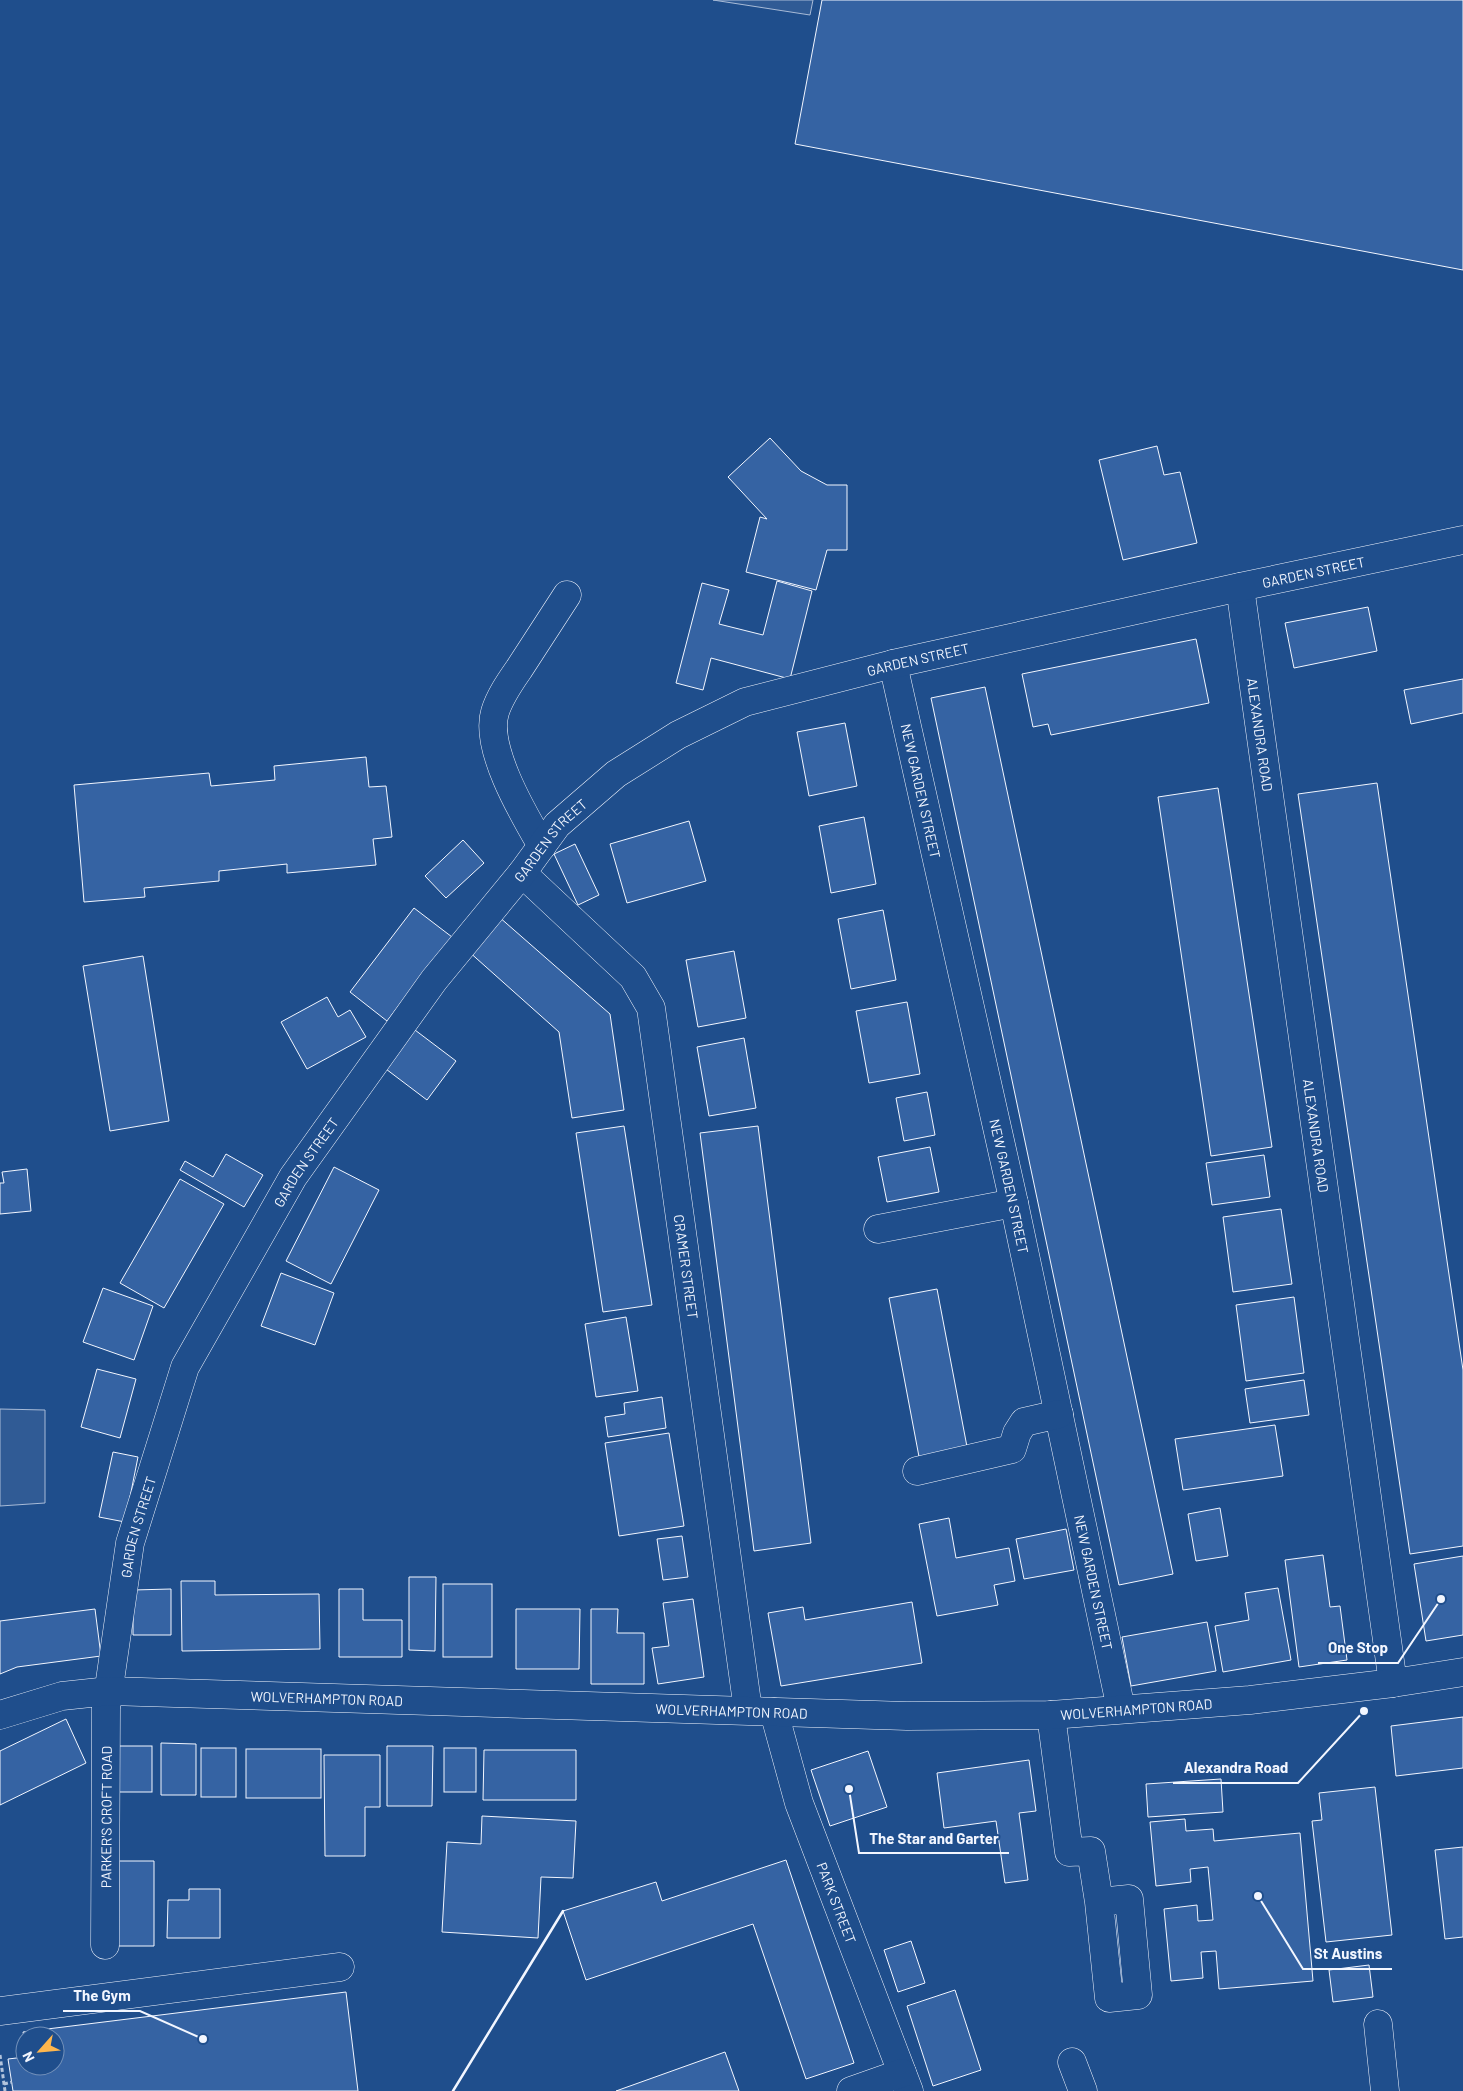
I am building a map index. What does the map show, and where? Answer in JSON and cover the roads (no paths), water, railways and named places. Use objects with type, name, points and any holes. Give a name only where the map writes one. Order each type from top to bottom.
[{"type":"main road","name":"GARDEN STREET","points":[[109,1691],[130,1543],[185,1368],[293,1177],[434,980],[558,826],[616,774],[678,735],[745,702],[893,664],[1463,540]]},
{"type":"main road","name":"ALEXANDRA ROAD","points":[[1240,587],[1393,1683]]},
{"type":"main road","points":[[542,846],[525,818],[499,759],[493,736],[494,713],[502,695],[567,595]]},
{"type":"main road","name":"NEW GARDEN STREET","points":[[893,664],[1014,1203],[1121,1709]]},
{"type":"main road","name":"CRAMER STREET","points":[[522,872],[633,977],[651,1008],[761,1711]]},
{"type":"main road","points":[[878,1229],[1014,1203]]},
{"type":"main road","points":[[917,1471],[1012,1449],[1017,1433],[1024,1422],[1059,1414]]},
{"type":"main road","name":"WOLVERHAMPTON ROAD","points":[[0,1715],[62,1696],[109,1691],[907,1716],[1051,1714],[1250,1700],[1393,1683],[1463,1672]]},
{"type":"main road","name":"PARKER'S CROFT ROAD","points":[[105,1945],[106,1708],[109,1691]]},
{"type":"main road","name":"PARK STREET","points":[[761,1711],[800,1803],[906,2082]]},
{"type":"main road","points":[[1051,1714],[1069,1852],[1091,1851],[1099,1902]]},
{"type":"main road","points":[[0,2011],[340,1967]]},
{"type":"main road","points":[[1378,2024],[1385,2091]]},
{"type":"main road","points":[[1072,2062],[1083,2091]]},
{"type":"main road","points":[[851,2091],[906,2082]]},
{"type":"place","name":"One Stop","points":[[1441,1599]]},
{"type":"place","name":"Alexandra Road","points":[[1364,1711]]},
{"type":"place","name":"The Star and Garter","points":[[849,1789]]},
{"type":"place","name":"St Austins","points":[[1258,1896]]},
{"type":"place","name":"The Gym","points":[[203,2039]]}]
